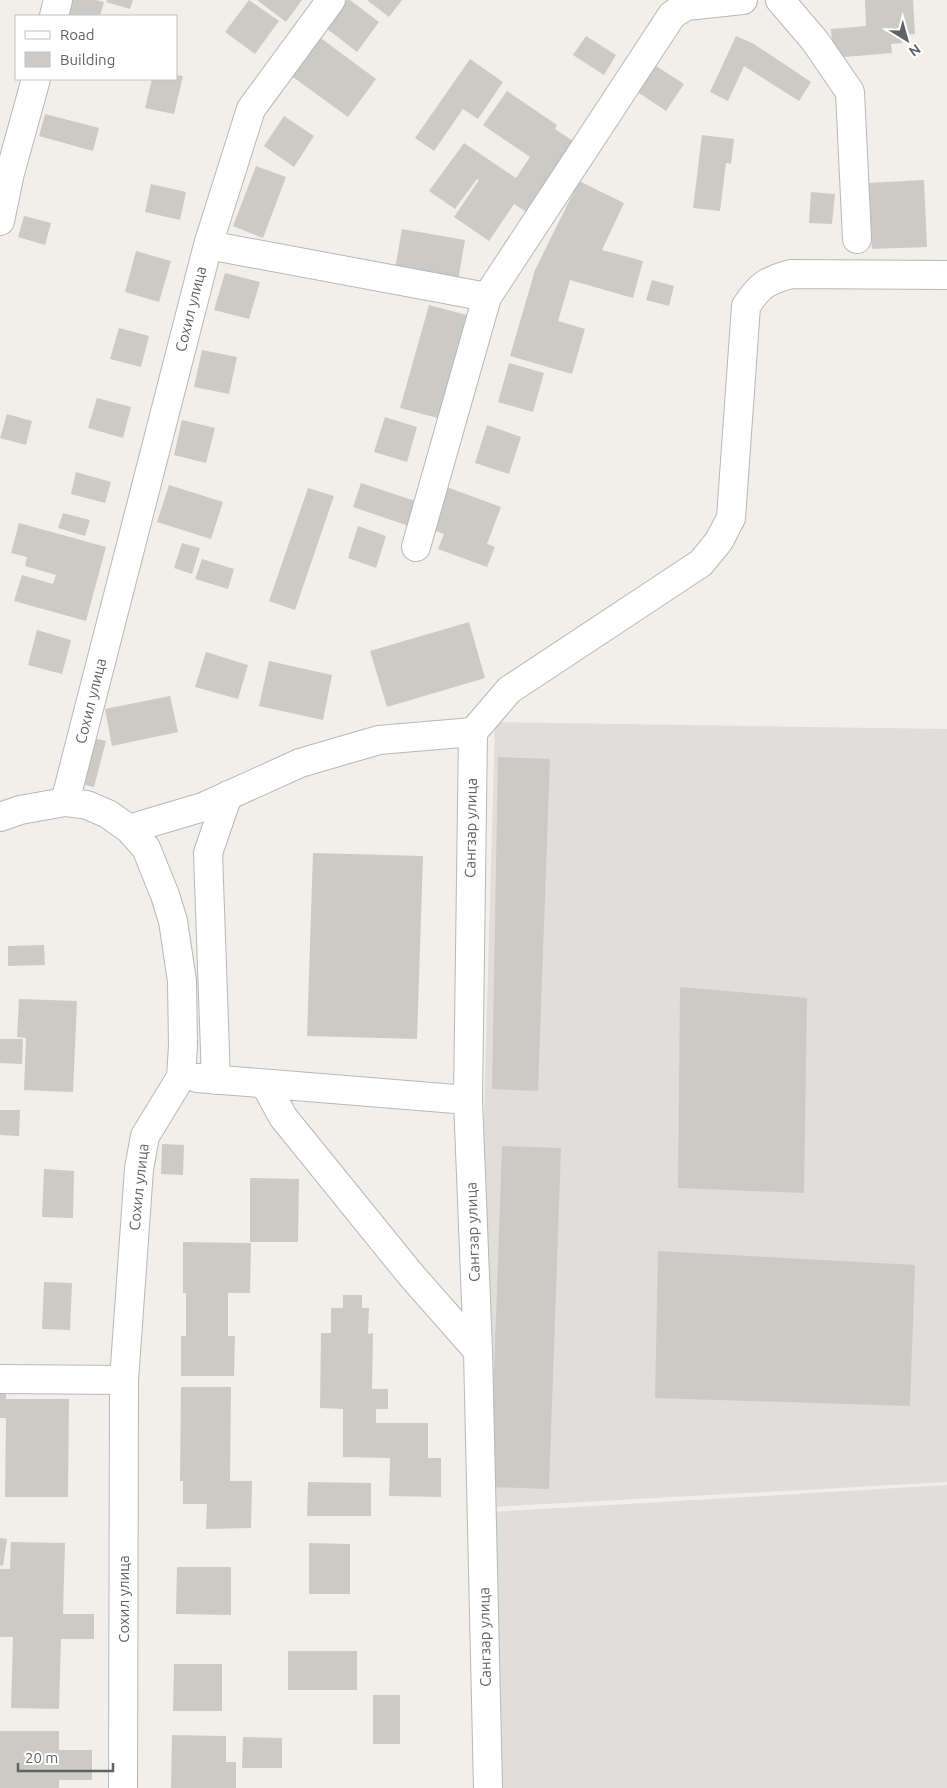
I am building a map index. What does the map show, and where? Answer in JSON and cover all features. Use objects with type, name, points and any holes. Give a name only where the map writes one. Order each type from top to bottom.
[{"type":"street","points":[[54,15],[58,0]]},
{"type":"street","name":"Сохил улица","points":[[123,1788],[124,1380],[139,1168],[145,1136],[181,1077],[182,981],[173,921],[165,895],[146,848],[129,829],[108,814],[87,805],[65,802],[208,245],[251,108],[331,0]]},
{"type":"street","points":[[416,547],[487,297],[672,15],[686,6],[743,0]]},
{"type":"street","points":[[780,0],[815,41],[850,92],[857,239]]},
{"type":"street","points":[[0,221],[10,172],[36,80]]},
{"type":"street","points":[[208,245],[487,297]]},
{"type":"street","points":[[129,829],[203,807],[300,763],[379,740],[472,732],[509,690],[701,563],[719,541],[731,518],[746,306],[757,290],[772,279],[791,274],[947,275]]},
{"type":"street","name":"Сангзар улица","points":[[472,732],[468,1100],[478,1351],[488,1788]]},
{"type":"street","points":[[216,1080],[208,853],[228,795]]},
{"type":"street","points":[[0,816],[20,810],[65,802]]},
{"type":"street","points":[[181,1077],[468,1100]]},
{"type":"street","points":[[265,1084],[283,1117],[411,1275],[478,1351]]},
{"type":"street","points":[[0,1379],[124,1380]]},
{"type":"shaded area","points":[[495,722],[947,729],[947,1482],[473,1508]]},
{"type":"shaded area","points":[[947,1485],[947,1788],[490,1788],[476,1513]]},
{"type":"building","points":[[72,0],[104,2],[100,15],[68,15]]},
{"type":"building","points":[[107,0],[133,0],[130,9],[106,2]]},
{"type":"building","points":[[249,0],[279,21],[255,54],[225,32]]},
{"type":"building","points":[[257,0],[302,0],[286,22]]},
{"type":"building","points":[[347,0],[350,0],[379,22],[357,52],[326,28]]},
{"type":"building","points":[[367,0],[402,0],[389,17]]},
{"type":"building","points":[[865,0],[913,0],[915,34],[901,35],[902,43],[891,44],[892,53],[833,58],[831,29],[866,26]]},
{"type":"building","points":[[318,36],[376,79],[348,117],[290,75]]},
{"type":"building","points":[[586,36],[616,55],[604,75],[573,55]]},
{"type":"building","points":[[736,36],[754,44],[811,82],[799,101],[744,66],[728,101],[710,92]]},
{"type":"building","points":[[470,59],[503,82],[478,119],[463,109],[434,151],[415,138]]},
{"type":"building","points":[[653,64],[684,84],[666,111],[636,91]]},
{"type":"building","points":[[178,75],[183,76],[174,114],[145,108],[152,80],[178,80]]},
{"type":"building","points":[[507,91],[557,125],[555,129],[576,143],[528,213],[514,204],[489,241],[454,217],[479,180],[477,179],[455,209],[429,191],[464,143],[516,178],[530,157],[483,125]]},
{"type":"building","points":[[45,114],[99,128],[93,151],[39,136]]},
{"type":"building","points":[[284,116],[314,136],[294,167],[264,146]]},
{"type":"building","points":[[702,135],[734,139],[731,164],[726,163],[720,211],[693,208]]},
{"type":"building","points":[[256,166],[286,177],[263,238],[233,226]]},
{"type":"building","points":[[924,180],[927,247],[872,249],[869,183]]},
{"type":"building","points":[[579,181],[624,203],[602,250],[643,261],[633,298],[570,280],[558,321],[585,329],[572,374],[510,356],[535,270]]},
{"type":"building","points":[[151,184],[186,192],[180,220],[145,212]]},
{"type":"building","points":[[811,192],[835,194],[832,224],[809,223]]},
{"type":"building","points":[[24,216],[51,223],[45,245],[18,237]]},
{"type":"building","points":[[402,229],[465,240],[458,281],[395,269]]},
{"type":"building","points":[[136,251],[171,261],[159,302],[125,292]]},
{"type":"building","points":[[225,273],[260,282],[249,319],[214,310]]},
{"type":"building","points":[[652,280],[674,286],[669,306],[646,300]]},
{"type":"building","points":[[429,305],[474,317],[445,420],[400,408]]},
{"type":"building","points":[[119,328],[149,336],[141,367],[110,359]]},
{"type":"building","points":[[202,350],[237,357],[229,394],[194,387]]},
{"type":"building","points":[[509,363],[544,373],[533,412],[498,402]]},
{"type":"building","points":[[97,398],[131,407],[123,438],[88,428]]},
{"type":"building","points":[[7,414],[32,421],[26,445],[0,438]]},
{"type":"building","points":[[385,417],[417,427],[407,462],[374,452]]},
{"type":"building","points":[[182,420],[215,428],[206,463],[174,455]]},
{"type":"building","points":[[487,425],[521,437],[509,474],[475,463]]},
{"type":"building","points":[[76,472],[111,482],[105,503],[71,494]]},
{"type":"building","points":[[361,483],[418,502],[409,526],[353,507]]},
{"type":"building","points":[[169,485],[223,502],[211,539],[157,522]]},
{"type":"building","points":[[444,486],[501,507],[487,544],[495,547],[487,567],[438,549],[444,534],[428,528]]},
{"type":"building","points":[[308,488],[334,496],[295,610],[269,601]]},
{"type":"building","points":[[63,513],[90,520],[85,536],[58,528]]},
{"type":"building","points":[[19,523],[106,547],[86,621],[14,601],[22,575],[53,584],[56,575],[25,566],[27,557],[11,553]]},
{"type":"building","points":[[358,526],[386,536],[376,568],[348,558]]},
{"type":"building","points":[[182,543],[200,548],[192,574],[174,568]]},
{"type":"building","points":[[202,559],[234,569],[228,589],[195,579]]},
{"type":"building","points":[[469,622],[485,678],[387,707],[370,651]]},
{"type":"building","points":[[37,630],[71,640],[62,674],[28,665]]},
{"type":"building","points":[[206,652],[248,665],[238,699],[195,687]]},
{"type":"building","points":[[269,661],[332,675],[323,720],[259,706]]},
{"type":"building","points":[[170,696],[178,732],[112,746],[105,709]]},
{"type":"building","points":[[88,737],[106,741],[94,787],[77,783]]},
{"type":"building","points":[[498,757],[550,759],[538,1091],[492,1089]]},
{"type":"building","points":[[313,853],[423,856],[417,1039],[307,1036]]},
{"type":"building","points":[[44,945],[45,965],[8,966],[8,946]]},
{"type":"building","points":[[680,987],[807,998],[804,1193],[678,1188]]},
{"type":"building","points":[[19,999],[77,1001],[73,1092],[24,1090],[26,1038],[17,1037]]},
{"type":"building","points":[[0,1039],[23,1039],[22,1064],[0,1063]]},
{"type":"building","points":[[0,1110],[20,1110],[19,1136],[0,1135]]},
{"type":"building","points":[[162,1144],[184,1145],[183,1175],[161,1174]]},
{"type":"building","points":[[502,1146],[561,1148],[549,1489],[490,1487]]},
{"type":"building","points":[[44,1169],[74,1171],[73,1218],[42,1217]]},
{"type":"building","points":[[250,1178],[299,1179],[298,1242],[250,1242]]},
{"type":"building","points":[[183,1242],[251,1243],[250,1293],[228,1293],[228,1336],[235,1336],[234,1376],[181,1376],[181,1336],[186,1336],[186,1293],[183,1293]]},
{"type":"building","points":[[658,1251],[915,1265],[910,1406],[655,1398]]},
{"type":"building","points":[[44,1282],[72,1283],[70,1330],[42,1329]]},
{"type":"building","points":[[343,1295],[362,1295],[362,1308],[369,1308],[368,1334],[373,1333],[372,1389],[388,1389],[388,1409],[376,1409],[376,1423],[428,1423],[428,1458],[441,1458],[441,1497],[389,1496],[390,1458],[343,1457],[343,1409],[320,1408],[321,1333],[331,1333],[331,1308],[343,1308]]},
{"type":"building","points":[[181,1387],[231,1387],[230,1481],[252,1481],[251,1528],[206,1529],[207,1504],[183,1504],[183,1481],[180,1481]]},
{"type":"building","points":[[0,1391],[6,1391],[6,1399],[69,1399],[68,1497],[5,1497],[6,1418],[0,1418]]},
{"type":"building","points":[[308,1482],[371,1483],[371,1516],[307,1516]]},
{"type":"building","points":[[0,1538],[7,1539],[3,1566],[0,1565]]},
{"type":"building","points":[[11,1542],[65,1543],[63,1614],[94,1614],[94,1639],[61,1639],[59,1709],[11,1708],[13,1637],[0,1637],[0,1569],[10,1569]]},
{"type":"building","points":[[309,1543],[350,1544],[350,1594],[309,1594]]},
{"type":"building","points":[[177,1567],[231,1567],[231,1615],[176,1614]]},
{"type":"building","points":[[288,1651],[357,1651],[357,1690],[288,1690]]},
{"type":"building","points":[[174,1664],[222,1664],[222,1711],[173,1711]]},
{"type":"building","points":[[373,1695],[400,1695],[400,1744],[373,1744]]},
{"type":"building","points":[[0,1731],[59,1731],[59,1750],[92,1750],[92,1780],[59,1780],[59,1788],[0,1788]]},
{"type":"building","points":[[172,1735],[226,1736],[226,1762],[236,1762],[236,1788],[171,1788]]},
{"type":"building","points":[[243,1737],[282,1738],[282,1768],[242,1768]]}]
